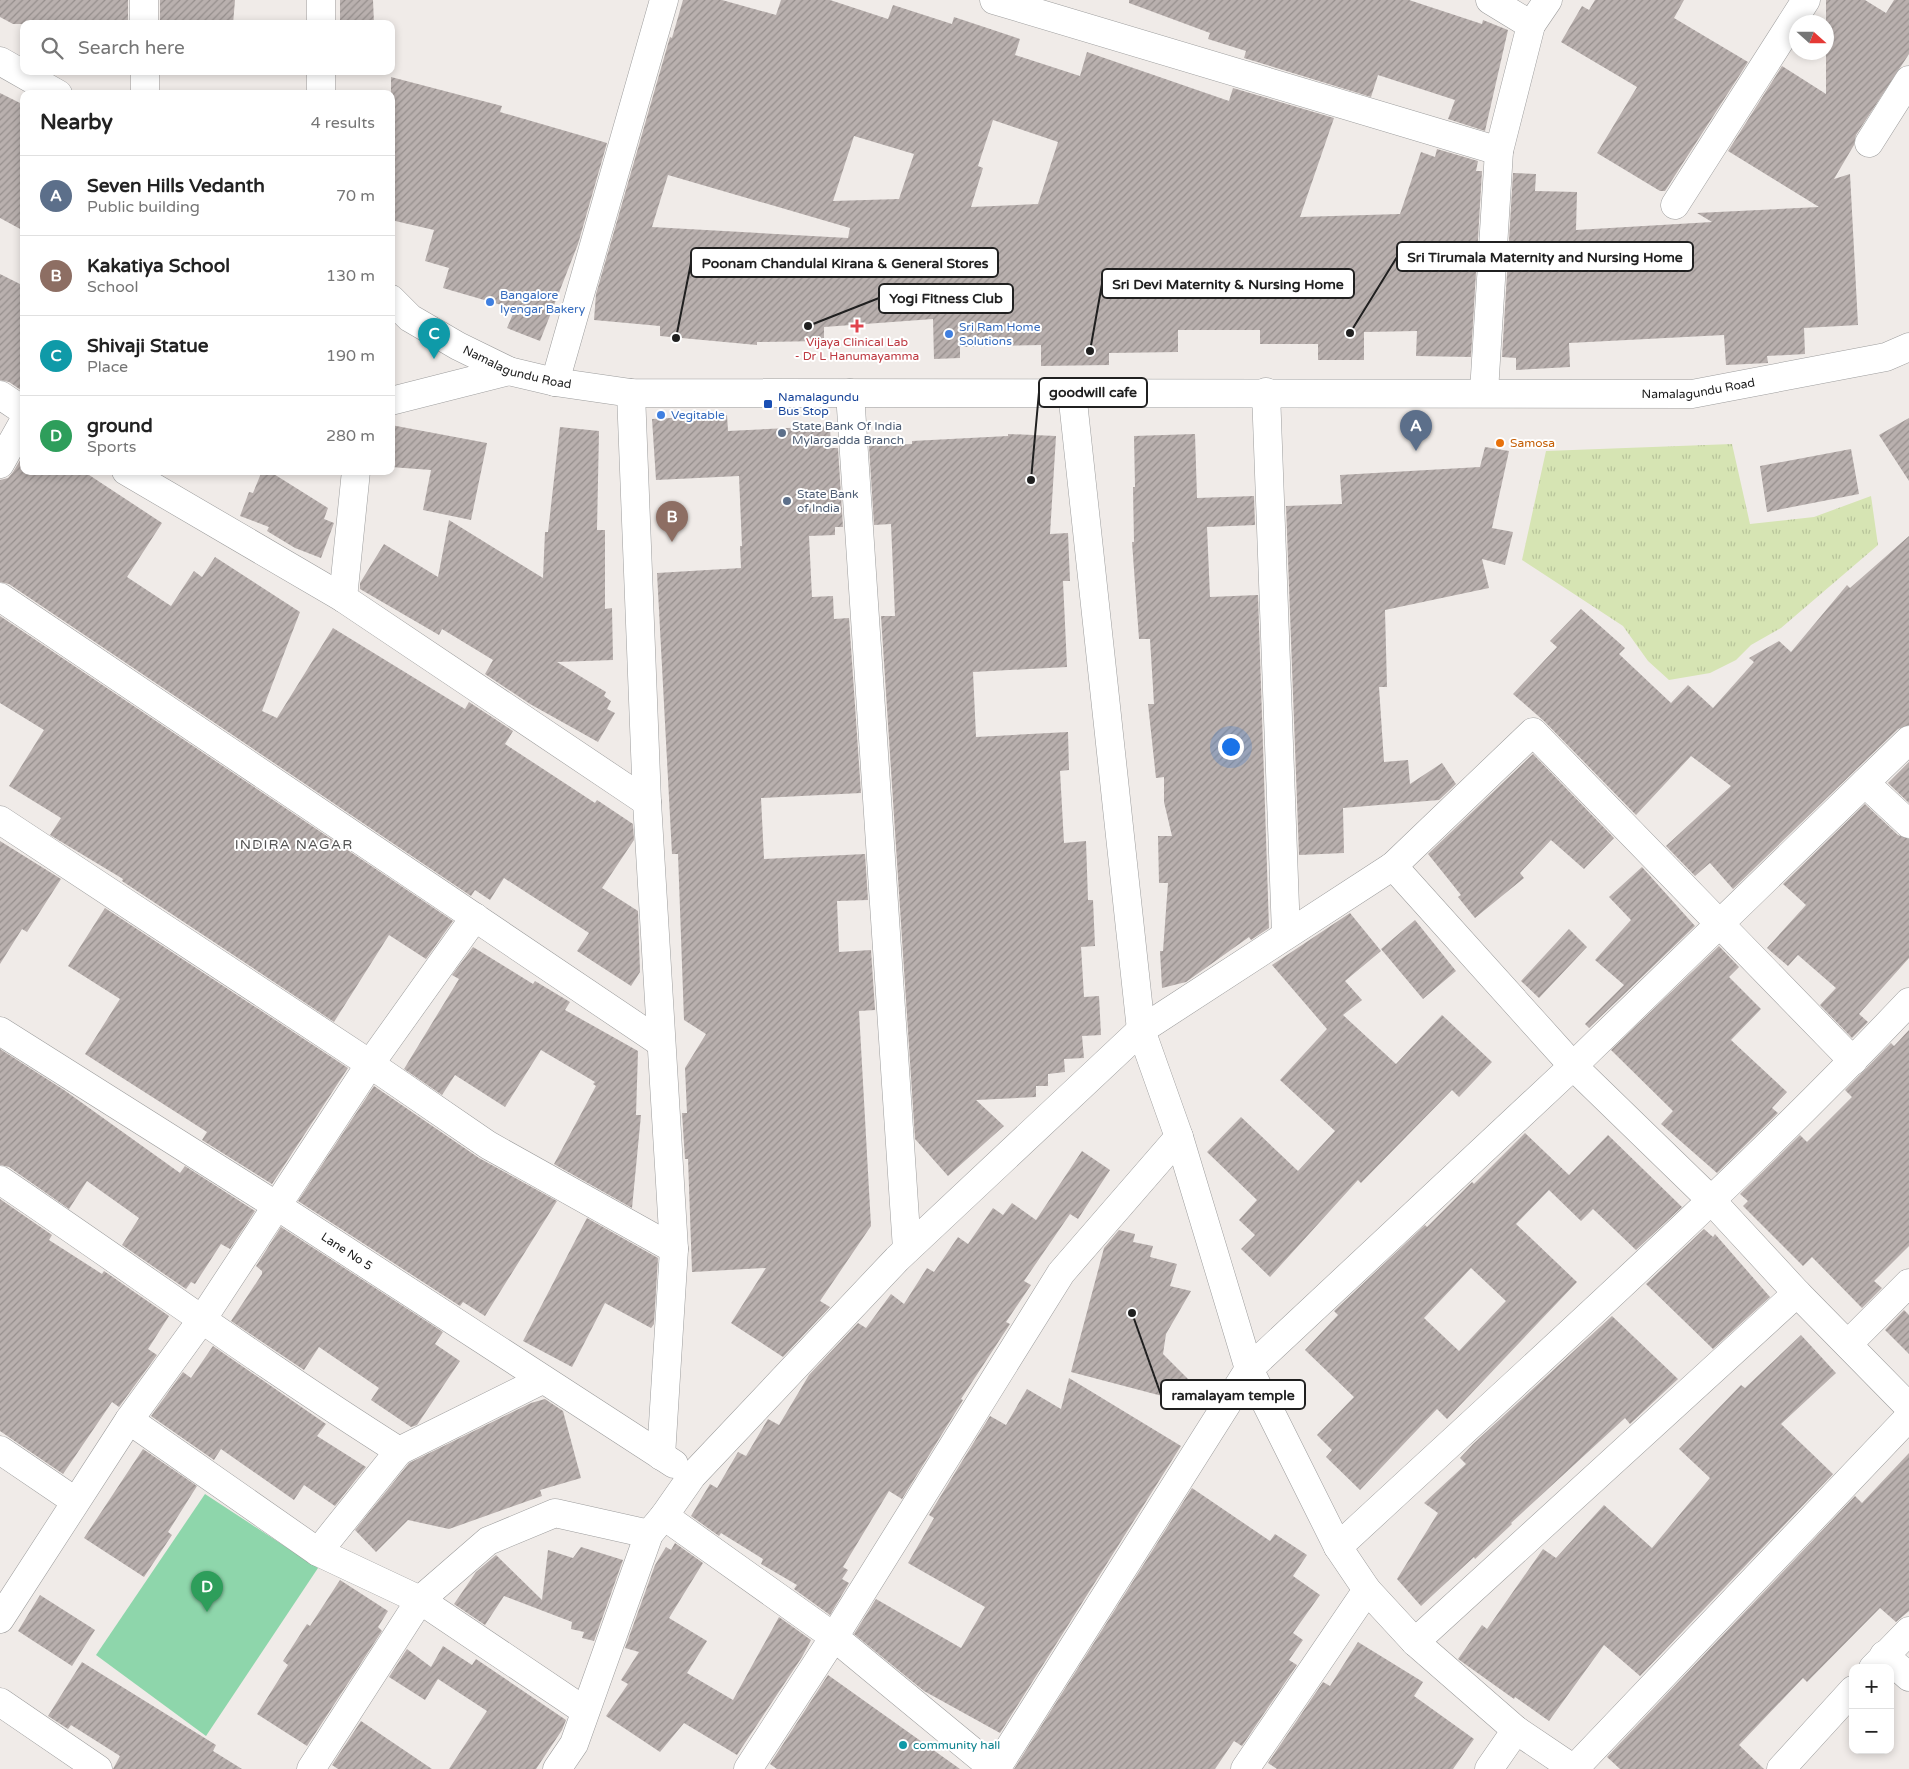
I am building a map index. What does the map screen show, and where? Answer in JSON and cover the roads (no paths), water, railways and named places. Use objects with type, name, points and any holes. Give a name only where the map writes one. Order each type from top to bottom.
[{"type":"street","points":[[144,0],[144,20]]},
{"type":"street","points":[[321,0],[321,20]]},
{"type":"street","points":[[555,382],[664,0]]},
{"type":"street","points":[[994,0],[1498,151]]},
{"type":"street","points":[[1490,0],[1531,25]]},
{"type":"street","points":[[1484,392],[1498,151],[1531,25],[1548,0]]},
{"type":"street","points":[[1675,205],[1806,0]]},
{"type":"street","points":[[0,61],[20,72]]},
{"type":"street","points":[[25,75],[51,90]]},
{"type":"street","points":[[145,75],[145,90]]},
{"type":"street","points":[[321,75],[321,90]]},
{"type":"street","points":[[1869,143],[1909,80]]},
{"type":"street","name":"Namalagundu Road","points":[[395,303],[410,318],[458,346],[509,371],[555,382],[631,393],[1484,392],[1692,394],[1886,357],[1909,347]]},
{"type":"street","points":[[395,400],[509,371]]},
{"type":"street","points":[[850,392],[907,1249]]},
{"type":"street","points":[[1072,392],[1141,1030],[1178,1137],[1249,1369],[1338,1547],[1367,1590],[1415,1642],[1516,1730],[1574,1769],[1909,1417]]},
{"type":"street","points":[[1266,392],[1286,934]]},
{"type":"street","points":[[631,393],[647,802],[674,1249],[661,1456]]},
{"type":"street","points":[[0,395],[20,408]]},
{"type":"street","points":[[0,464],[20,428]]},
{"type":"street","points":[[133,475],[343,598],[647,802]]},
{"type":"street","points":[[343,598],[356,475]]},
{"type":"street","points":[[0,597],[661,1043]]},
{"type":"street","points":[[557,1769],[574,1744],[657,1525],[692,1476],[907,1249],[1141,1030],[1393,866],[1533,732],[1720,922],[1853,1061]]},
{"type":"street","points":[[311,1769],[420,1600],[488,1541],[555,1512],[657,1525],[834,1637],[995,1769],[1249,1369],[1573,1066],[1909,740]]},
{"type":"street","points":[[1866,783],[1909,824]]},
{"type":"street","points":[[0,820],[370,1064],[488,1145],[674,1249]]},
{"type":"street","points":[[1393,866],[1573,1066],[1711,1200],[1797,1294],[1909,1407]]},
{"type":"street","points":[[0,1619],[129,1420],[203,1318],[370,1064],[475,917]]},
{"type":"street","points":[[1338,1547],[1711,1200],[1853,1061],[1909,1002]]},
{"type":"street","name":"Lane No 5","points":[[0,1031],[277,1206],[692,1476]]},
{"type":"street","points":[[748,1769],[834,1637],[1061,1273],[1178,1137]]},
{"type":"street","points":[[0,1180],[203,1318],[302,1389],[399,1451]]},
{"type":"street","points":[[1848,1344],[1909,1283]]},
{"type":"street","points":[[1415,1642],[1797,1294]]},
{"type":"street","points":[[318,1552],[399,1451],[542,1380]]},
{"type":"street","points":[[129,1420],[318,1552],[420,1600],[585,1712]]},
{"type":"street","points":[[0,1450],[75,1501]]},
{"type":"street","points":[[1245,1769],[1367,1590]]},
{"type":"street","points":[[1909,1631],[1879,1661],[1909,1677]]},
{"type":"street","points":[[1781,1769],[1849,1694]]},
{"type":"street","points":[[0,1702],[98,1769]]},
{"type":"street","points":[[1489,1769],[1516,1730]]},
{"type":"place","name":"Bangalore Iyengar Bakery","points":[[490,302]]},
{"type":"place","name":"Yogi Fitness Club","points":[[808,326]]},
{"type":"place","name":"Vijaya Clinical Lab - Dr L Hanumayamma","points":[[857,326]]},
{"type":"place","name":"Sri Tirumala Maternity and Nursing Home","points":[[1350,333]]},
{"type":"place","name":"Sri Ram Home Solutions","points":[[949,334]]},
{"type":"place","name":"Poonam Chandulal Kirana & General Stores","points":[[676,338]]},
{"type":"place","name":"Sri Devi Maternity & Nursing Home","points":[[1090,351]]},
{"type":"place","name":"Shivaji Statue","points":[[434,359]]},
{"type":"place","name":"Namalagundu Bus Stop","points":[[768,404]]},
{"type":"place","name":"Vegitable","points":[[661,415]]},
{"type":"place","name":"State Bank Of India Mylargadda Branch","points":[[782,433]]},
{"type":"place","name":"Samosa","points":[[1500,443]]},
{"type":"place","name":"Seven Hills Vedanth","points":[[1416,451]]},
{"type":"place","name":"goodwill cafe","points":[[1031,480]]},
{"type":"place","name":"State Bank of India","points":[[787,501]]},
{"type":"place","name":"Kakatiya School","points":[[672,542]]},
{"type":"place","name":"ramalayam temple","points":[[1132,1313]]},
{"type":"place","name":"ground","points":[[207,1612]]},
{"type":"place","name":"community hall","points":[[903,1745]]},
{"type":"district","name":"INDIRA NAGAR","points":[[294,844]]}]
